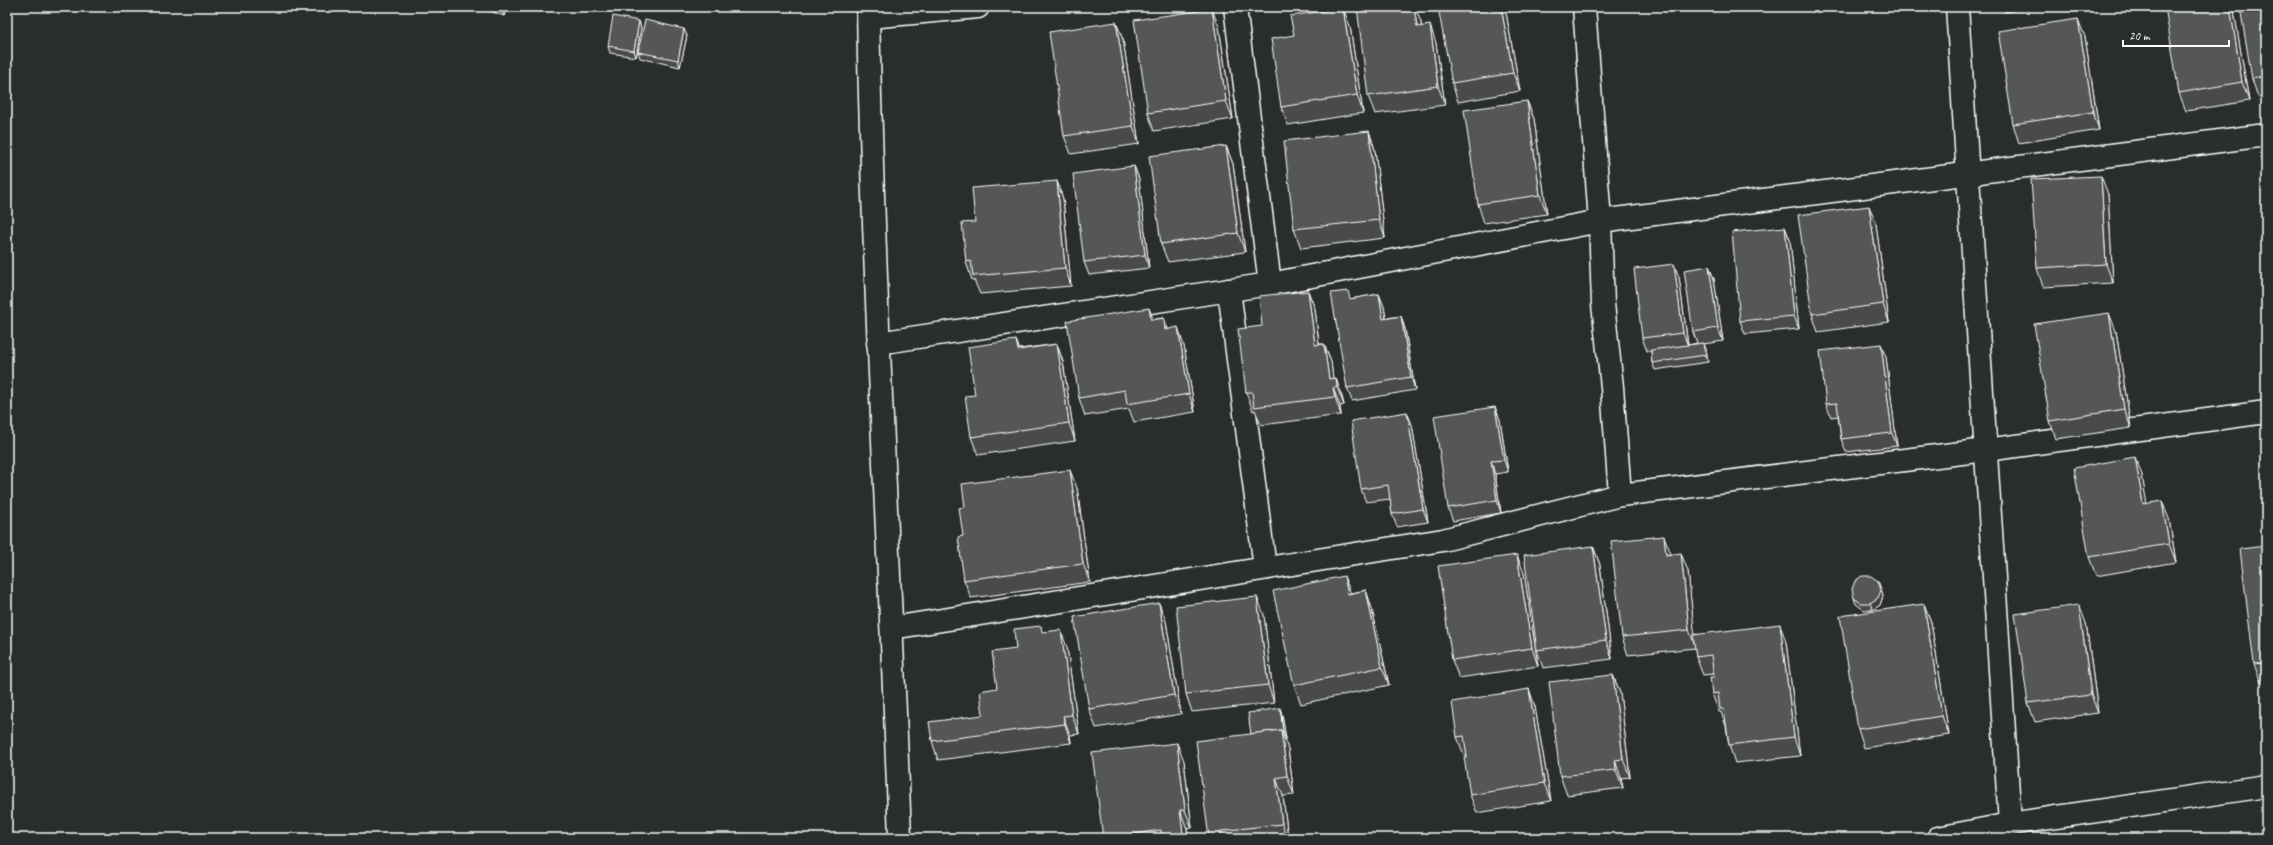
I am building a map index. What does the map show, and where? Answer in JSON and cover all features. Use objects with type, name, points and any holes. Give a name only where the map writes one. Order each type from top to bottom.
[{"type":"street","points":[[900,838],[892,628],[878,343],[869,12],[978,7]]},
{"type":"street","points":[[1235,7],[1270,284]]},
{"type":"street","points":[[1584,7],[1600,221],[1603,304],[1612,387],[1620,495]]},
{"type":"street","points":[[1957,7],[2010,824]]},
{"type":"street","points":[[878,343],[1270,284],[1600,221],[2266,136]]},
{"type":"street","points":[[1229,290],[1265,568]]},
{"type":"street","points":[[892,628],[1443,540],[1620,495],[1986,450],[2266,412]]},
{"type":"street","points":[[1938,838],[2010,824],[2266,786]]},
{"type":"building","points":[[1357,7],[1414,7],[1417,27],[1430,25],[1438,86],[1368,96]]},
{"type":"building","points":[[1438,7],[1501,7],[1513,73],[1452,83]]},
{"type":"building","points":[[2165,7],[2230,7],[2242,82],[2179,93]]},
{"type":"building","points":[[2240,7],[2266,7],[2266,76],[2252,79]]},
{"type":"building","points":[[1343,8],[1357,95],[1281,107],[1271,39],[1294,35],[1290,16]]},
{"type":"building","points":[[1212,9],[1226,101],[1148,113],[1134,20]]},
{"type":"building","points":[[613,16],[639,21],[634,51],[608,46]]},
{"type":"building","points":[[2078,19],[2093,112],[2013,124],[1998,31]]},
{"type":"building","points":[[645,20],[684,29],[678,60],[638,52]]},
{"type":"building","points":[[1116,22],[1133,126],[1064,136],[1049,32]]},
{"type":"building","points":[[1527,101],[1540,195],[1478,204],[1464,110]]},
{"type":"building","points":[[1369,131],[1379,220],[1294,229],[1284,141]]},
{"type":"building","points":[[1226,146],[1238,233],[1161,244],[1149,156]]},
{"type":"building","points":[[1134,166],[1145,255],[1084,262],[1073,174]]},
{"type":"building","points":[[2101,176],[2106,264],[2037,268],[2031,179]]},
{"type":"building","points":[[1057,181],[1065,268],[973,276],[971,261],[966,262],[962,223],[975,222],[972,188]]},
{"type":"building","points":[[1869,206],[1883,304],[1812,314],[1798,215]]},
{"type":"building","points":[[1785,227],[1794,316],[1740,321],[1732,232]]},
{"type":"building","points":[[1674,264],[1683,333],[1642,338],[1634,269]]},
{"type":"building","points":[[1709,266],[1718,328],[1693,332],[1684,270]]},
{"type":"building","points":[[1308,291],[1315,345],[1324,344],[1329,379],[1336,378],[1337,387],[1333,388],[1335,397],[1254,407],[1252,392],[1246,392],[1238,329],[1262,326],[1259,296]]},
{"type":"building","points":[[1348,291],[1350,299],[1379,294],[1383,319],[1401,316],[1411,377],[1347,388],[1331,293]]},
{"type":"building","points":[[1149,308],[1151,320],[1164,318],[1165,330],[1178,327],[1189,394],[1127,404],[1125,390],[1079,398],[1067,321]]},
{"type":"building","points":[[2109,313],[2124,409],[2050,421],[2034,324]]},
{"type":"building","points":[[1016,340],[1018,350],[1057,344],[1069,423],[971,437],[965,396],[975,395],[968,347]]},
{"type":"building","points":[[1703,343],[1705,355],[1652,363],[1651,350]]},
{"type":"building","points":[[1881,344],[1892,433],[1841,439],[1837,403],[1826,404],[1820,351]]},
{"type":"building","points":[[1495,407],[1504,460],[1491,461],[1497,500],[1448,508],[1434,416]]},
{"type":"building","points":[[1407,412],[1423,509],[1392,514],[1388,485],[1361,489],[1351,421]]},
{"type":"building","points":[[2135,457],[2143,504],[2162,501],[2169,544],[2089,557],[2074,468]]},
{"type":"building","points":[[1070,470],[1083,564],[964,580],[958,537],[963,536],[959,508],[965,507],[962,484]]},
{"type":"building","points":[[1664,536],[1666,555],[1681,553],[1689,630],[1622,637],[1611,541]]},
{"type":"building","points":[[1593,546],[1606,640],[1537,650],[1524,555]]},
{"type":"building","points":[[2266,546],[2266,663],[2254,664],[2240,549]]},
{"type":"building","points":[[1517,555],[1532,648],[1452,660],[1438,566]]},
{"type":"building","points":[[1344,576],[1348,594],[1366,590],[1382,667],[1294,685],[1273,591]]},
{"type":"building","points":[[1862,576],[1871,576],[1878,581],[1881,590],[1878,598],[1870,603],[1861,603],[1854,598],[1852,589],[1855,581]]},
{"type":"building","points":[[1257,597],[1268,685],[1186,694],[1176,606]]},
{"type":"building","points":[[1159,603],[1174,695],[1089,709],[1074,617]]},
{"type":"building","points":[[1924,604],[1942,716],[1858,729],[1840,616]]},
{"type":"building","points":[[2079,605],[2091,695],[2028,703],[2015,614]]},
{"type":"building","points":[[1780,624],[1794,737],[1729,745],[1724,709],[1720,709],[1718,693],[1712,694],[1710,677],[1714,677],[1711,655],[1696,657],[1693,635]]},
{"type":"building","points":[[1041,626],[1042,632],[1061,630],[1072,715],[1063,716],[1065,724],[932,741],[929,722],[983,715],[980,691],[997,688],[992,652],[1016,649],[1014,629]]},
{"type":"building","points":[[1613,675],[1623,759],[1615,760],[1616,770],[1560,776],[1549,682]]},
{"type":"building","points":[[1529,689],[1544,783],[1470,795],[1464,757],[1467,757],[1464,736],[1457,737],[1452,702]]},
{"type":"building","points":[[1280,708],[1283,732],[1281,730],[1251,734],[1248,713]]},
{"type":"building","points":[[1281,730],[1287,776],[1276,778],[1282,824],[1221,831],[1222,838],[1209,838],[1196,741]]},
{"type":"building","points":[[1177,743],[1185,810],[1180,810],[1183,834],[1162,837],[1161,830],[1133,834],[1133,838],[1103,838],[1092,753]]}]
